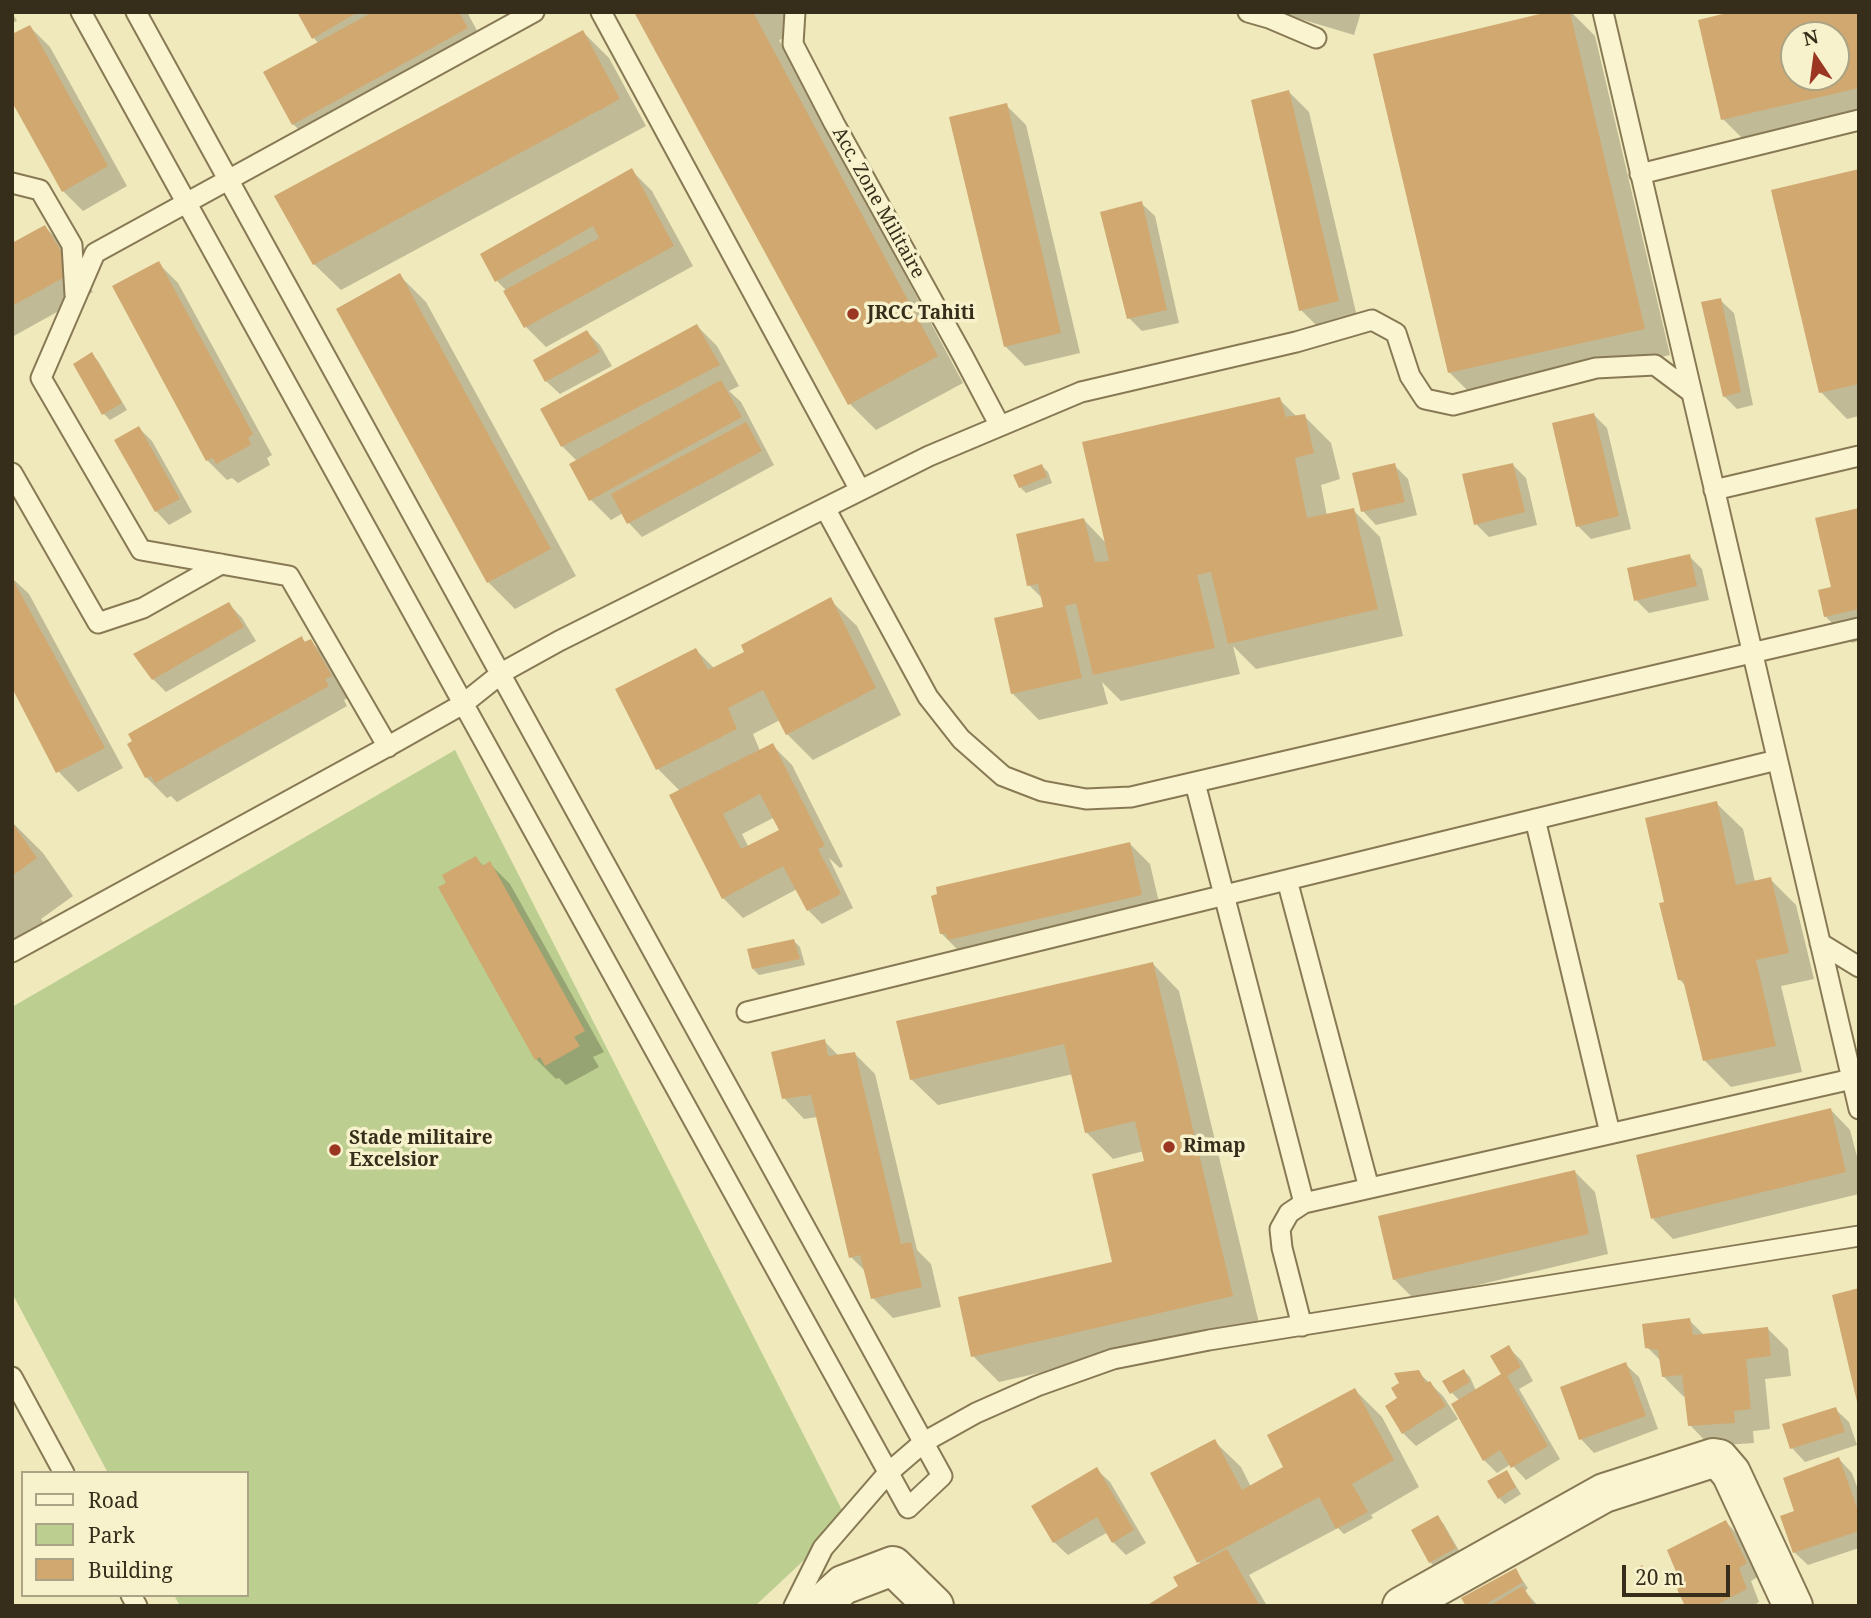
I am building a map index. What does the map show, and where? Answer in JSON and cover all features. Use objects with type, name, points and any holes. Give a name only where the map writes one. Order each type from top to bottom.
[{"type":"street","points":[[1402,1606],[1604,1493],[1713,1458],[1719,1459],[1731,1473],[1793,1606]]},
{"type":"street","points":[[820,1606],[843,1585],[893,1566],[933,1604]]},
{"type":"lane","points":[[81,12],[908,1508],[942,1476],[136,12]]},
{"type":"lane","points":[[601,12],[860,490]]},
{"type":"lane","name":"Acc. Zone Militaire","points":[[794,12],[793,44],[1000,426]]},
{"type":"lane","points":[[1248,12],[1315,37]]},
{"type":"lane","points":[[1603,12],[1820,943],[1855,1075],[1859,1109]]},
{"type":"lane","points":[[388,747],[289,576],[141,550],[41,378],[95,253],[524,15]]},
{"type":"lane","points":[[1640,174],[1859,120]]},
{"type":"lane","points":[[12,183],[40,190],[72,245],[76,299]]},
{"type":"lane","points":[[12,953],[388,747],[463,704],[501,674],[559,641],[960,442],[1081,392],[1296,342],[1372,320],[1396,333],[1410,376],[1426,400],[1452,405],[1596,368],[1655,365],[1691,392]]},
{"type":"lane","points":[[1714,490],[1859,456]]},
{"type":"lane","points":[[12,473],[98,623],[143,608],[221,564]]},
{"type":"lane","points":[[825,508],[928,697],[961,739],[1003,776],[1042,791],[1086,799],[1131,797],[1195,783],[1859,628]]},
{"type":"lane","points":[[747,1012],[1777,760]]},
{"type":"lane","points":[[1195,783],[1304,1203]]},
{"type":"lane","points":[[1535,819],[1610,1133]]},
{"type":"lane","points":[[1287,880],[1369,1188]]},
{"type":"lane","points":[[1820,943],[1859,967]]},
{"type":"lane","points":[[1302,1326],[1282,1248],[1280,1229],[1289,1213],[1304,1203],[1855,1075]]},
{"type":"lane","points":[[794,1606],[823,1548],[888,1473],[924,1442],[976,1413],[1037,1386],[1113,1359],[1859,1236]]},
{"type":"lane","points":[[12,1377],[63,1471]]},
{"type":"green space","name":"Stade militaire Excelsior","points":[[455,750],[847,1520],[755,1606],[180,1606],[175,1597],[248,1597],[248,1471],[107,1471],[12,1293],[12,1007]]},
{"type":"building","points":[[297,12],[358,12],[312,39]]},
{"type":"building","points":[[373,12],[459,12],[468,28],[292,125],[263,72]]},
{"type":"building","points":[[634,12],[753,12],[938,356],[848,405]]},
{"type":"building","points":[[1548,12],[1570,12],[1645,329],[1448,373],[1373,54]]},
{"type":"building","points":[[1731,12],[1859,12],[1859,88],[1850,90],[1850,21],[1780,21],[1780,91],[1846,91],[1721,120],[1698,20]]},
{"type":"building","points":[[30,25],[108,166],[62,192],[12,102],[12,34]]},
{"type":"building","points":[[583,30],[620,99],[313,265],[274,196]]},
{"type":"building","points":[[1289,90],[1339,301],[1299,311],[1251,100]]},
{"type":"building","points":[[1007,103],[1061,333],[1004,347],[949,117]]},
{"type":"building","points":[[632,168],[674,246],[524,328],[503,291],[599,238],[593,226],[495,282],[480,254]]},
{"type":"building","points":[[1859,169],[1859,384],[1819,393],[1771,190]]},
{"type":"building","points":[[1142,201],[1167,310],[1127,319],[1100,212]]},
{"type":"building","points":[[45,225],[74,272],[12,306],[12,243]]},
{"type":"building","points":[[159,261],[253,434],[248,438],[251,445],[216,464],[213,458],[206,461],[112,286]]},
{"type":"building","points":[[400,273],[551,549],[487,583],[336,309]]},
{"type":"building","points":[[1721,298],[1741,392],[1723,397],[1701,302]]},
{"type":"building","points":[[697,324],[720,365],[561,447],[540,409]]},
{"type":"building","points":[[587,330],[600,352],[545,382],[533,360]]},
{"type":"building","points":[[92,352],[122,403],[102,415],[73,364]]},
{"type":"building","points":[[721,380],[742,417],[589,501],[569,464]]},
{"type":"building","points":[[1280,397],[1286,417],[1305,414],[1314,453],[1295,458],[1307,518],[1354,508],[1378,609],[1228,644],[1211,572],[1197,575],[1215,648],[1093,675],[1076,603],[1065,606],[1082,678],[1011,694],[994,618],[1043,607],[1038,584],[1027,586],[1016,534],[1084,518],[1095,562],[1109,561],[1082,442]]},
{"type":"building","points":[[1594,413],[1619,516],[1576,527],[1552,423]]},
{"type":"building","points":[[746,422],[762,451],[627,524],[611,494]]},
{"type":"building","points":[[139,426],[180,499],[155,512],[114,440]]},
{"type":"building","points":[[1395,463],[1405,502],[1361,512],[1352,473]]},
{"type":"building","points":[[1513,463],[1525,512],[1474,525],[1462,474]]},
{"type":"building","points":[[1042,464],[1047,477],[1019,488],[1013,475]]},
{"type":"building","points":[[1859,508],[1859,609],[1824,617],[1818,590],[1831,587],[1815,518]]},
{"type":"building","points":[[1690,554],[1697,586],[1634,601],[1627,568]]},
{"type":"building","points":[[12,578],[105,748],[56,773],[12,688]]},
{"type":"building","points":[[831,597],[876,688],[786,735],[763,690],[728,708],[737,729],[656,770],[615,689],[696,648],[708,670],[744,652],[741,645]]},
{"type":"building","points":[[229,602],[244,627],[152,680],[133,654]]},
{"type":"building","points":[[302,636],[304,642],[311,639],[332,676],[325,679],[329,686],[155,783],[151,776],[145,778],[127,744],[132,741],[128,734]]},
{"type":"building","points":[[773,743],[825,846],[818,849],[841,894],[807,911],[783,866],[722,899],[669,795]],"holes":[[[760,794],[779,830],[741,849],[723,814]]]},
{"type":"building","points":[[1717,801],[1736,885],[1771,877],[1789,953],[1756,960],[1776,1046],[1703,1061],[1683,980],[1678,980],[1659,903],[1664,902],[1645,818]]},
{"type":"building","points":[[12,822],[37,858],[12,876]]},
{"type":"building","points":[[1130,842],[1142,895],[948,940],[946,934],[940,934],[931,896],[937,894],[936,887]]},
{"type":"building","points":[[476,856],[482,866],[490,861],[585,1031],[574,1037],[580,1046],[545,1066],[540,1057],[535,1060],[438,887],[446,883],[442,875]]},
{"type":"building","points":[[794,939],[800,959],[752,969],[747,949]]},
{"type":"building","name":"Rimap","points":[[1153,962],[1233,1296],[971,1357],[958,1297],[1112,1262],[1092,1174],[1144,1161],[1135,1121],[1085,1133],[1064,1044],[910,1080],[896,1021]]},
{"type":"building","points":[[825,1039],[828,1056],[855,1052],[901,1244],[911,1242],[922,1287],[871,1299],[860,1255],[849,1258],[811,1095],[782,1099],[771,1052]]},
{"type":"building","points":[[1831,1108],[1846,1172],[1651,1219],[1636,1155]]},
{"type":"building","points":[[1575,1170],[1589,1234],[1393,1280],[1378,1216]]},
{"type":"building","points":[[1859,1288],[1859,1405],[1858,1406],[1832,1295]]},
{"type":"building","points":[[1690,1318],[1693,1335],[1768,1327],[1771,1356],[1746,1359],[1751,1409],[1734,1411],[1735,1423],[1688,1426],[1682,1375],[1662,1377],[1658,1350],[1645,1348],[1642,1324]]},
{"type":"building","points":[[1509,1345],[1521,1367],[1507,1376],[1548,1446],[1511,1468],[1500,1450],[1483,1461],[1451,1404],[1501,1374],[1490,1356]]},
{"type":"building","points":[[1626,1362],[1646,1416],[1579,1440],[1560,1387]]},
{"type":"building","points":[[1464,1369],[1470,1382],[1450,1394],[1442,1381]]},
{"type":"building","points":[[1419,1370],[1426,1383],[1430,1381],[1446,1406],[1402,1434],[1385,1406],[1397,1398],[1391,1388],[1399,1383],[1394,1373]]},
{"type":"building","points":[[1355,1388],[1394,1460],[1352,1484],[1368,1512],[1336,1529],[1319,1497],[1197,1563],[1150,1473],[1215,1439],[1242,1490],[1283,1467],[1267,1435]]},
{"type":"building","points":[[1836,1407],[1845,1432],[1790,1449],[1782,1424]]},
{"type":"building","points":[[1839,1457],[1859,1513],[1859,1531],[1793,1553],[1780,1516],[1794,1511],[1783,1478]]},
{"type":"building","points":[[1097,1467],[1134,1530],[1112,1543],[1097,1517],[1053,1543],[1031,1506]]},
{"type":"building","points":[[1507,1470],[1516,1487],[1498,1499],[1487,1481]]},
{"type":"building","points":[[1438,1515],[1456,1548],[1429,1563],[1411,1530]]},
{"type":"building","points":[[1726,1520],[1747,1563],[1739,1568],[1747,1589],[1714,1606],[1685,1606],[1677,1589],[1682,1586],[1667,1550]]},
{"type":"building","points":[[1227,1549],[1260,1606],[1150,1606],[1149,1604],[1178,1586],[1173,1577]]},
{"type":"building","points":[[1642,1565],[1651,1579],[1644,1583],[1636,1569]]},
{"type":"building","points":[[1516,1568],[1523,1582],[1483,1606],[1466,1606],[1461,1598]]},
{"type":"building","points":[[1523,1586],[1534,1606],[1489,1606]]},
{"type":"place","name":"JRCC Tahiti","points":[[853,314]]},
{"type":"place","name":"Rimap","points":[[1169,1147]]},
{"type":"place","name":"Stade militaire Excelsior","points":[[335,1150]]}]
